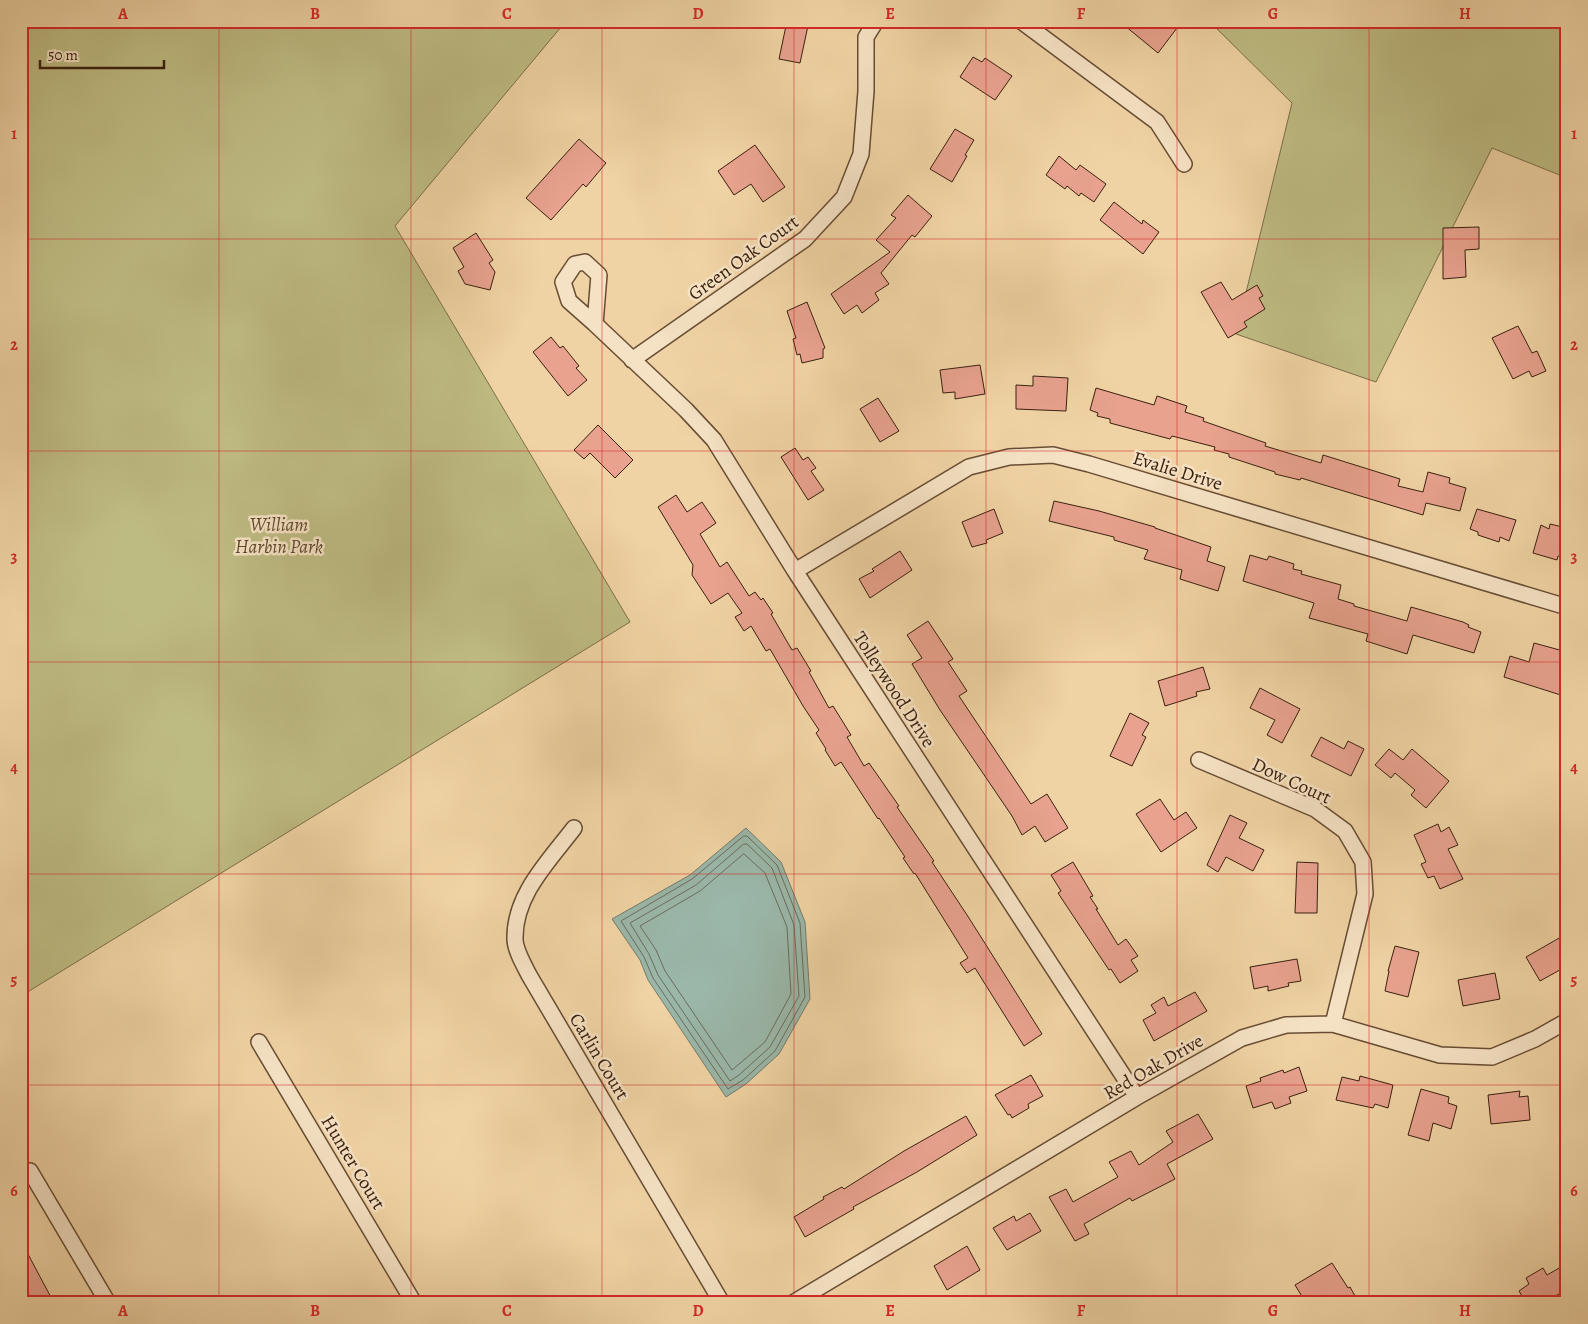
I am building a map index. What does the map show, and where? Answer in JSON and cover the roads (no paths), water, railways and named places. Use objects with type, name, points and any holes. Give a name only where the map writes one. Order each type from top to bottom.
[{"type":"street","name":"Green Oak Court","points":[[632,360],[805,239],[844,197],[860,154],[866,91],[866,38],[876,21]]},
{"type":"street","points":[[1021,21],[1157,122],[1184,164]]},
{"type":"street","name":"Tolleywood Drive","points":[[595,324],[686,410],[714,440],[795,571],[1137,1097]]},
{"type":"street","name":"Evalie Drive","points":[[795,571],[969,466],[1009,457],[1053,455],[1089,464],[1567,607]]},
{"type":"street","name":"Dow Court","points":[[1199,760],[1315,809],[1345,831],[1363,862],[1365,894],[1333,1024]]},
{"type":"street","name":"Carlin Court","points":[[574,828],[528,889],[517,914],[515,941],[528,976],[722,1303]]},
{"type":"street","name":"Red Oak Drive","points":[[792,1303],[1137,1097],[1242,1038],[1286,1025],[1333,1024],[1440,1055],[1492,1057],[1535,1039],[1567,1021]]},
{"type":"street","name":"Hunter Court","points":[[259,1042],[414,1303]]},
{"type":"street","points":[[30,1172],[108,1303]]},
{"type":"water","points":[[746,828],[781,862],[805,922],[810,999],[779,1054],[746,1084],[726,1097],[648,980],[640,960],[612,919],[690,875]]},
{"type":"park label","name":"William Harbin Park","points":[[279,535]]}]
